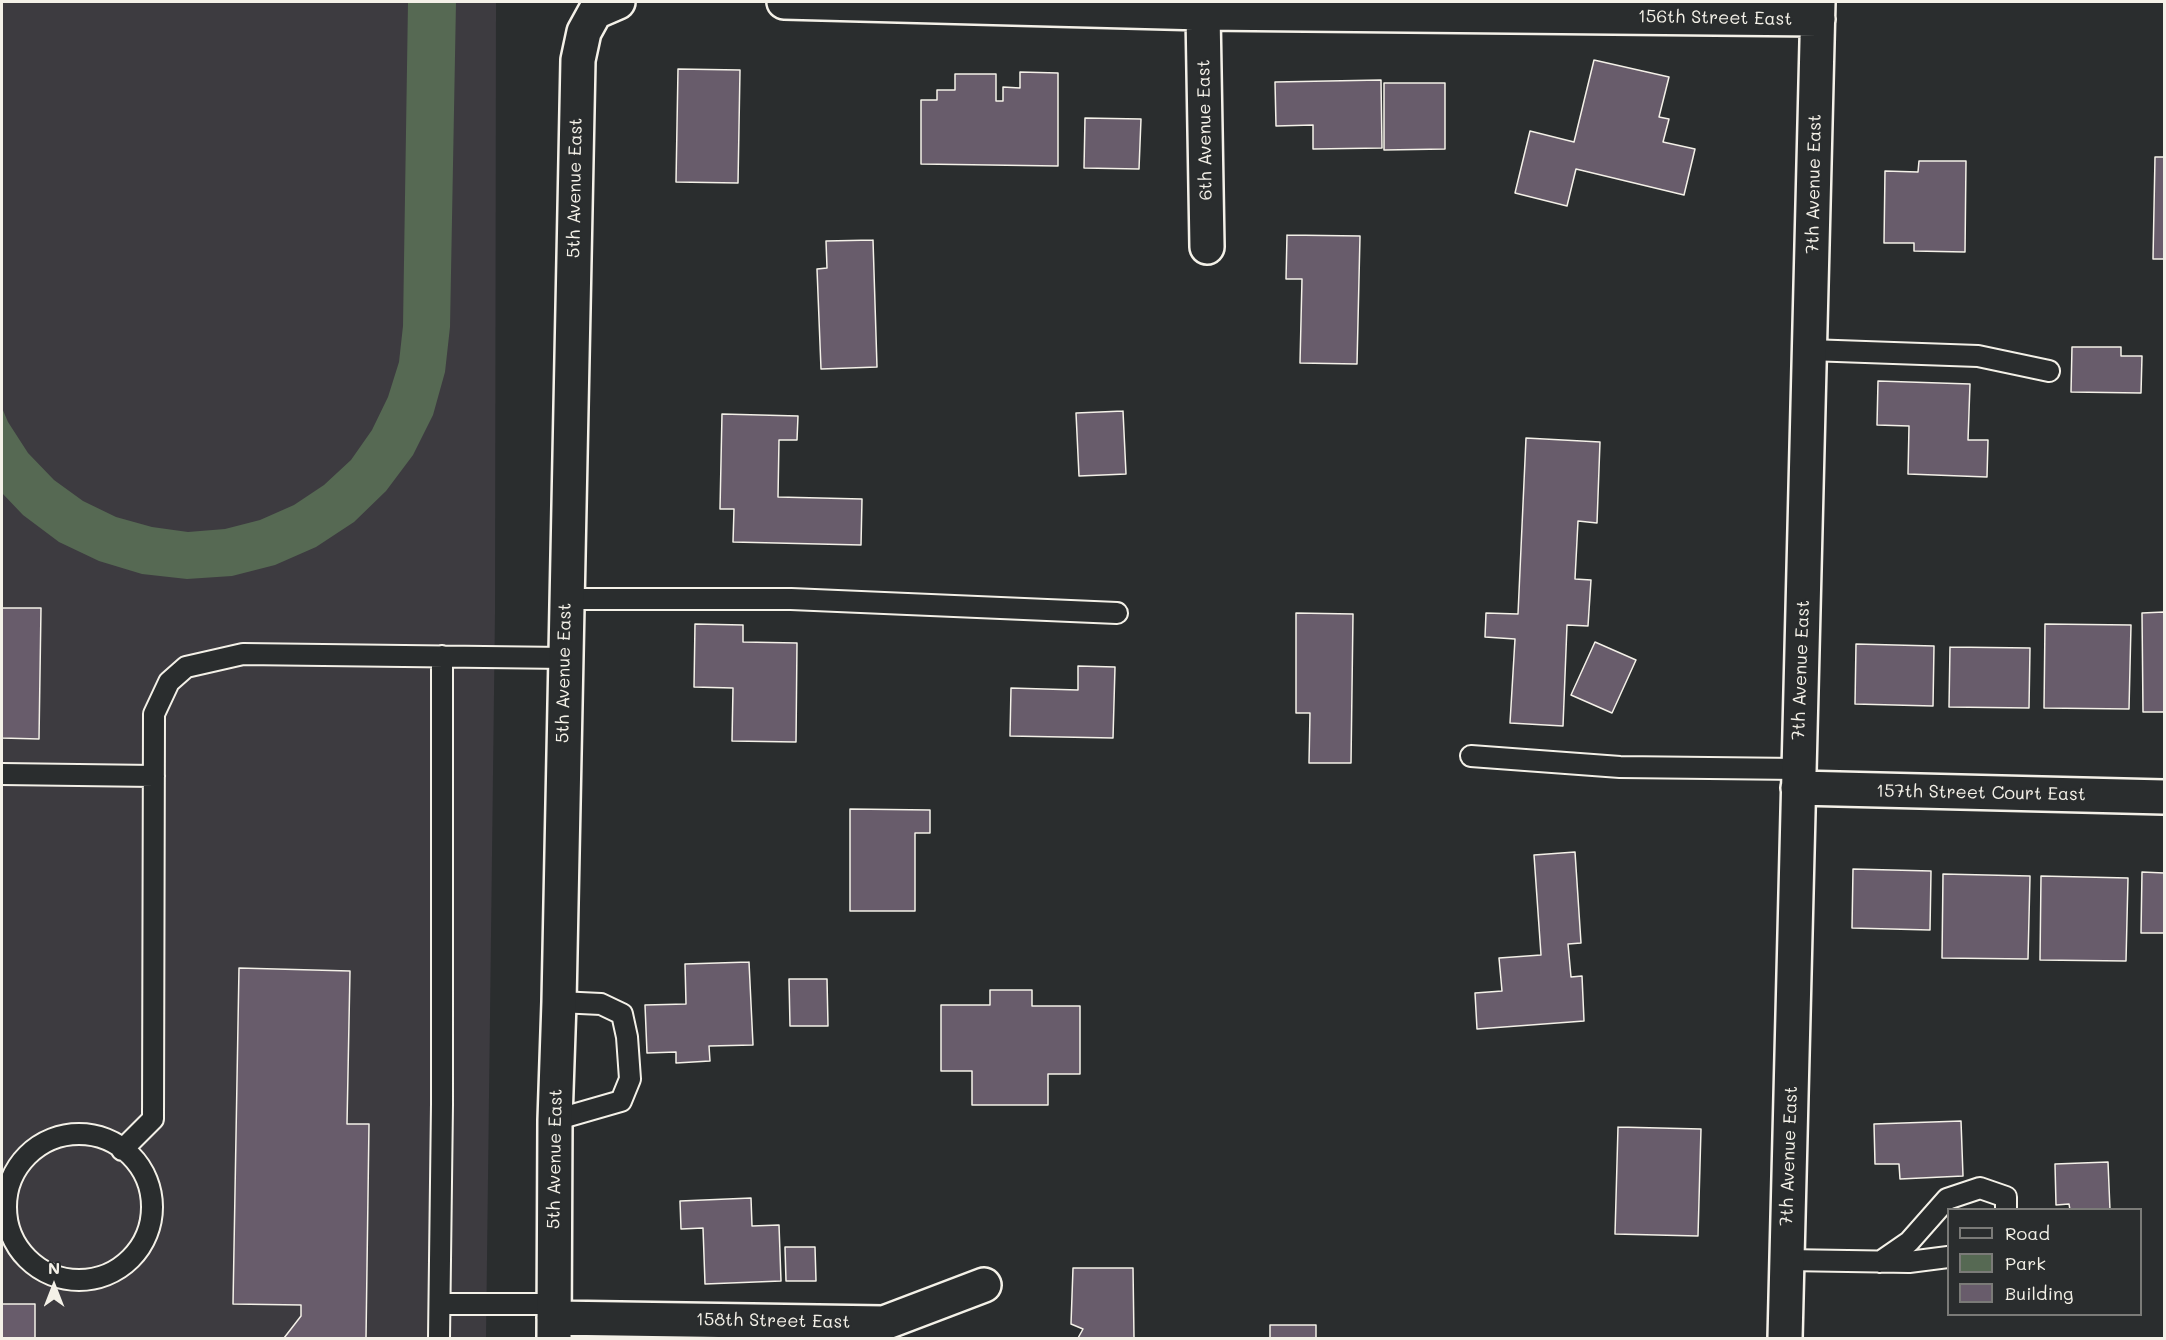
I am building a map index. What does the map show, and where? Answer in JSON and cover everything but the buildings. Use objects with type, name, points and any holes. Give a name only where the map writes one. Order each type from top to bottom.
[{"type":"street","name":"156th Street East","points":[[784,2],[1203,13],[1818,10]]},
{"type":"street","name":"5th Avenue East","points":[[554,1320],[555,1120],[578,60],[584,32],[606,7]]},
{"type":"street","name":"7th Avenue East","points":[[1785,1338],[1818,10]]},
{"type":"street","name":"6th Avenue East","points":[[1203,13],[1207,247]]},
{"type":"street","name":"157th Street Court East","points":[[1798,779],[2164,797]]},
{"type":"street","name":"158th Street East","points":[[554,1320],[884,1323],[984,1285]]},
{"type":"lane","points":[[1809,350],[1978,356],[2049,371]]},
{"type":"lane","points":[[566,599],[791,599],[1118,613]]},
{"type":"lane","points":[[122,1149],[153,1119],[154,714],[169,682],[186,667],[243,654],[565,658]]},
{"type":"lane","points":[[439,1338],[442,656]]},
{"type":"lane","points":[[1471,756],[1798,779]]},
{"type":"lane","points":[[2,774],[154,776]]},
{"type":"lane","points":[[555,1120],[621,1101],[630,1079],[627,1038],[622,1014],[601,1004],[559,1002]]},
{"type":"lane","points":[[59,1135],[102,1135],[122,1149],[137,1159],[154,1198],[146,1239],[118,1270],[77,1282],[37,1269],[6,1237],[5,1194],[24,1156],[59,1135]]},
{"type":"lane","points":[[1880,1262],[1909,1242],[1947,1199],[1980,1188],[2006,1197],[2006,1208]]},
{"type":"lane","points":[[1786,1260],[1909,1262],[1947,1257]]},
{"type":"lane","points":[[440,1304],[554,1320]]},
{"type":"shaded area","points":[[2,2],[496,2],[495,612],[486,1338],[2,1338]]},
{"type":"green space","points":[[408,2],[456,2],[450,327],[445,372],[433,415],[413,455],[386,491],[354,522],[316,547],[275,565],[232,576],[187,579],[142,574],[99,561],[59,542],[23,515],[2,493],[2,408],[8,422],[28,453],[54,480],[83,501],[116,517],[152,527],[188,532],[225,529],[260,520],[294,505],[324,485],[351,460],[372,430],[388,397],[399,362],[403,326]]}]
